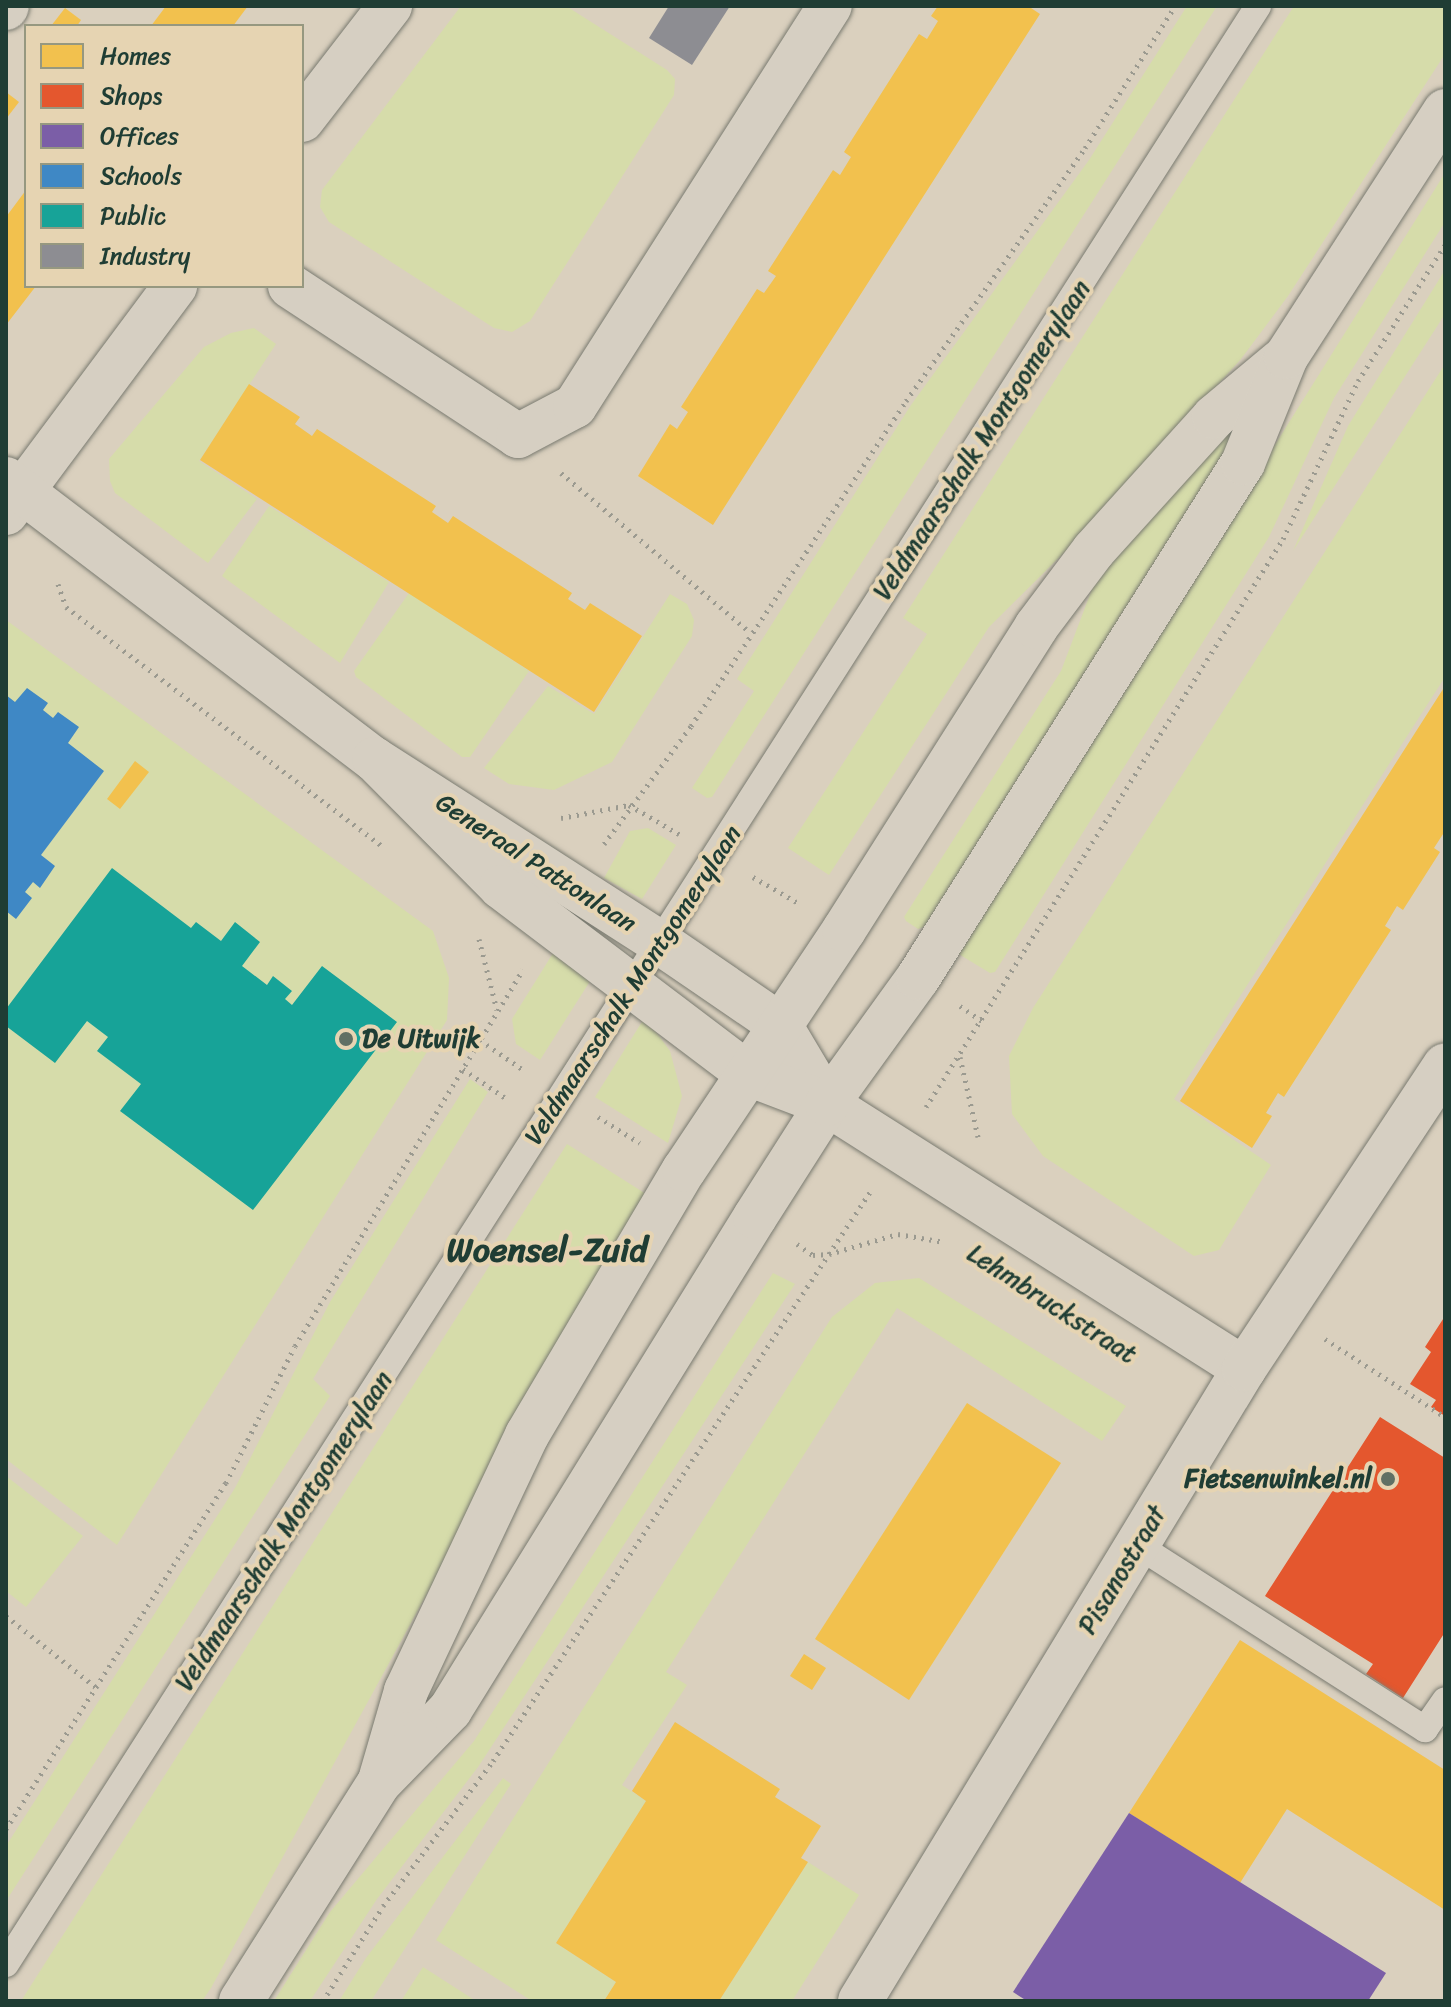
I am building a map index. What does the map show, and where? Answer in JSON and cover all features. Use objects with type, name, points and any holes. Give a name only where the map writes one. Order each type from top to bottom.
[{"type":"street","points":[[304,117],[390,6]]},
{"type":"street","points":[[293,288],[518,436],[575,406],[830,6]]},
{"type":"street","points":[[241,2001],[379,1783],[450,1710],[827,1104],[918,978],[1243,463],[1286,357],[1445,111]]},
{"type":"street","points":[[11,494],[173,288]]},
{"type":"street","points":[[379,1783],[406,1691],[527,1435],[684,1170],[1036,627],[1094,550],[1214,417],[1286,357]]},
{"type":"street","name":"Generaal Pattonlaan","points":[[11,494],[374,759],[659,942],[780,1025],[827,1104]]},
{"type":"street","name":"Generaal Pattonlaan","points":[[374,759],[501,887],[631,988],[748,1074],[827,1104]]},
{"type":"street","name":"Pisanostraat","points":[[860,2001],[1244,1369],[1284,1313],[1445,1065]]},
{"type":"street","name":"Lehmbruckstraat","points":[[827,1104],[1244,1369]]},
{"type":"lane","name":"Veldmaarschalk Montgomerylaan","points":[[6,1964],[1258,6]]},
{"type":"lane","points":[[1137,1545],[1425,1729],[1445,1700]]},
{"type":"path","points":[[575,888],[629,805],[691,726],[750,632],[906,401],[1085,148],[1175,6]]},
{"type":"path","points":[[323,2001],[383,1906],[493,1761],[982,1021],[1283,539],[1358,381],[1445,245]]},
{"type":"path","points":[[518,436],[750,632]]},
{"type":"path","points":[[55,578],[66,607],[395,856]]},
{"type":"path","points":[[6,1829],[226,1483],[295,1346],[550,926]]},
{"type":"path","points":[[474,932],[483,945],[498,1011]]},
{"type":"path","points":[[480,1040],[684,1170]]},
{"type":"path","points":[[463,1069],[507,1099]]},
{"type":"path","points":[[755,1217],[813,1255],[829,1254]]},
{"type":"path","name":"Lehmbruckstraat","points":[[829,1254],[898,1234],[959,1245]]},
{"type":"path","points":[[1284,1313],[1445,1417]]},
{"type":"path","points":[[6,1616],[97,1688]]},
{"type":"green space","points":[[461,6],[566,6],[667,70],[675,79],[674,95],[530,321],[512,332],[494,328],[329,222],[320,207],[322,190]]},
{"type":"green space","points":[[1187,6],[1217,6],[712,797],[707,798],[692,788],[754,691],[737,679],[911,405],[1089,160]]},
{"type":"green space","points":[[1294,6],[1445,6],[1445,54],[1288,296],[1241,359],[1084,533],[989,627],[829,875],[788,848],[927,634],[903,618]]},
{"type":"green space","points":[[1445,173],[1445,222],[1334,398],[1269,537],[995,972],[990,973],[957,953]]},
{"type":"green space","points":[[1445,270],[1445,314],[1293,551],[1348,426]]},
{"type":"green space","points":[[254,328],[276,344],[199,461],[257,499],[208,563],[115,493],[110,481],[109,459],[204,347],[231,333]]},
{"type":"green space","points":[[1445,364],[1445,677],[1174,1099],[1271,1165],[1219,1250],[1194,1256],[1043,1156],[1012,1114],[1009,1056],[1033,1008]]},
{"type":"green space","points":[[1241,411],[1250,419],[924,927],[918,929],[904,917],[1061,671],[1100,568]]},
{"type":"green space","points":[[269,506],[389,582],[340,663],[222,576]]},
{"type":"green space","points":[[409,593],[529,671],[470,757],[462,757],[356,677],[354,671]]},
{"type":"green space","points":[[670,594],[687,604],[694,620],[692,636],[612,762],[554,790],[509,784],[484,768],[548,686],[594,714]]},
{"type":"green space","points":[[6,620],[433,931],[449,978],[447,1020],[117,1545],[6,1459]]},
{"type":"green space","points":[[648,828],[676,845],[642,899],[604,878],[630,831]]},
{"type":"green space","points":[[555,950],[592,978],[540,1060],[516,1044],[512,1019]]},
{"type":"green space","points":[[645,1017],[670,1051],[682,1096],[668,1143],[595,1097]]},
{"type":"green space","points":[[470,1079],[488,1092],[313,1379],[330,1396],[6,1901],[6,1846],[235,1488],[330,1302]]},
{"type":"green space","points":[[567,1144],[646,1194],[211,1988],[202,2001],[21,2001]]},
{"type":"green space","points":[[773,1273],[795,1284],[478,1767],[377,1899],[310,2001],[274,2001],[330,1912],[474,1741]]},
{"type":"green space","points":[[919,1278],[1126,1406],[1102,1441],[897,1308],[666,1672],[687,1685],[622,1785],[646,1801],[556,1943],[616,1982],[604,2001],[532,2001],[436,1940],[832,1317],[875,1283]]},
{"type":"green space","points":[[6,1476],[83,1536],[26,1607],[6,1591]]},
{"type":"green space","points":[[503,1778],[511,1784],[371,2001],[339,2001],[366,1958]]},
{"type":"green space","points":[[808,1862],[859,1895],[792,2001],[719,2001]]},
{"type":"green space","points":[[423,1967],[476,2001],[401,2001]]},
{"type":"building: Homes","points":[[166,6],[248,6],[234,24],[152,24]]},
{"type":"building: Homes","points":[[938,6],[1028,6],[1040,14],[713,525],[638,476],[670,424],[677,429],[688,412],[681,407],[757,289],[764,293],[776,276],[768,271],[833,170],[840,175],[851,157],[844,152],[919,34],[927,39],[938,21],[931,16]]},
{"type":"building: Homes","points":[[65,8],[81,20],[78,24],[53,24]]},
{"type":"building: Homes","points":[[6,92],[19,102],[6,119]]},
{"type":"building: Homes","points":[[24,193],[24,288],[34,288],[6,325],[6,217]]},
{"type":"building: Homes","points":[[249,384],[300,417],[295,424],[312,436],[317,429],[436,506],[432,512],[448,523],[453,516],[572,593],[568,599],[585,610],[590,603],[642,636],[594,712],[200,460]]},
{"type":"building: Homes","points":[[1445,686],[1445,831],[1434,848],[1440,852],[1403,910],[1397,906],[1385,926],[1391,930],[1284,1097],[1278,1093],[1266,1113],[1272,1116],[1252,1148],[1180,1101]]},
{"type":"building: Homes","points":[[135,761],[149,772],[120,809],[107,799]]},
{"type":"building: Homes","points":[[967,1403],[1061,1463],[909,1700],[815,1639]]},
{"type":"building: Homes","points":[[1240,1640],[1445,1770],[1445,1910],[1287,1809],[1240,1883],[1129,1813]]},
{"type":"building: Homes","points":[[804,1654],[826,1668],[812,1690],[790,1676]]},
{"type":"building: Homes","points":[[675,1722],[780,1789],[775,1797],[821,1826],[801,1858],[808,1862],[719,2001],[604,2001],[616,1982],[556,1943],[646,1801],[632,1791]]},
{"type":"building: Shops","points":[[1445,1316],[1445,1416],[1431,1407],[1436,1400],[1410,1384],[1431,1352],[1425,1347]]},
{"type":"building: Shops","points":[[1380,1417],[1445,1458],[1445,1632],[1403,1698],[1366,1674],[1373,1664],[1265,1596]]},
{"type":"building: Offices","points":[[1129,1813],[1386,1973],[1368,2001],[1027,2001],[1013,1992]]},
{"type":"building: Schools","points":[[27,688],[48,703],[43,710],[53,718],[58,712],[79,727],[68,743],[104,771],[41,855],[55,866],[40,888],[33,882],[25,892],[32,898],[16,919],[6,911],[6,695],[15,702]]},
{"type":"building: Public","points":[[112,868],[191,928],[196,922],[221,941],[235,922],[260,942],[242,966],[267,985],[273,976],[292,991],[285,999],[292,1005],[322,966],[397,1022],[253,1210],[120,1111],[141,1084],[97,1051],[108,1037],[87,1021],[55,1063],[6,1026],[6,1009]]},
{"type":"building: Industry","points":[[669,6],[730,6],[692,65],[649,38]]},
{"type":"place","name":"De Uitwijk","points":[[346,1039]]},
{"type":"place","name":"Fietsenwinkel.nl","points":[[1388,1479]]},
{"type":"district","name":"Woensel-Zuid","points":[[547,1251]]}]
